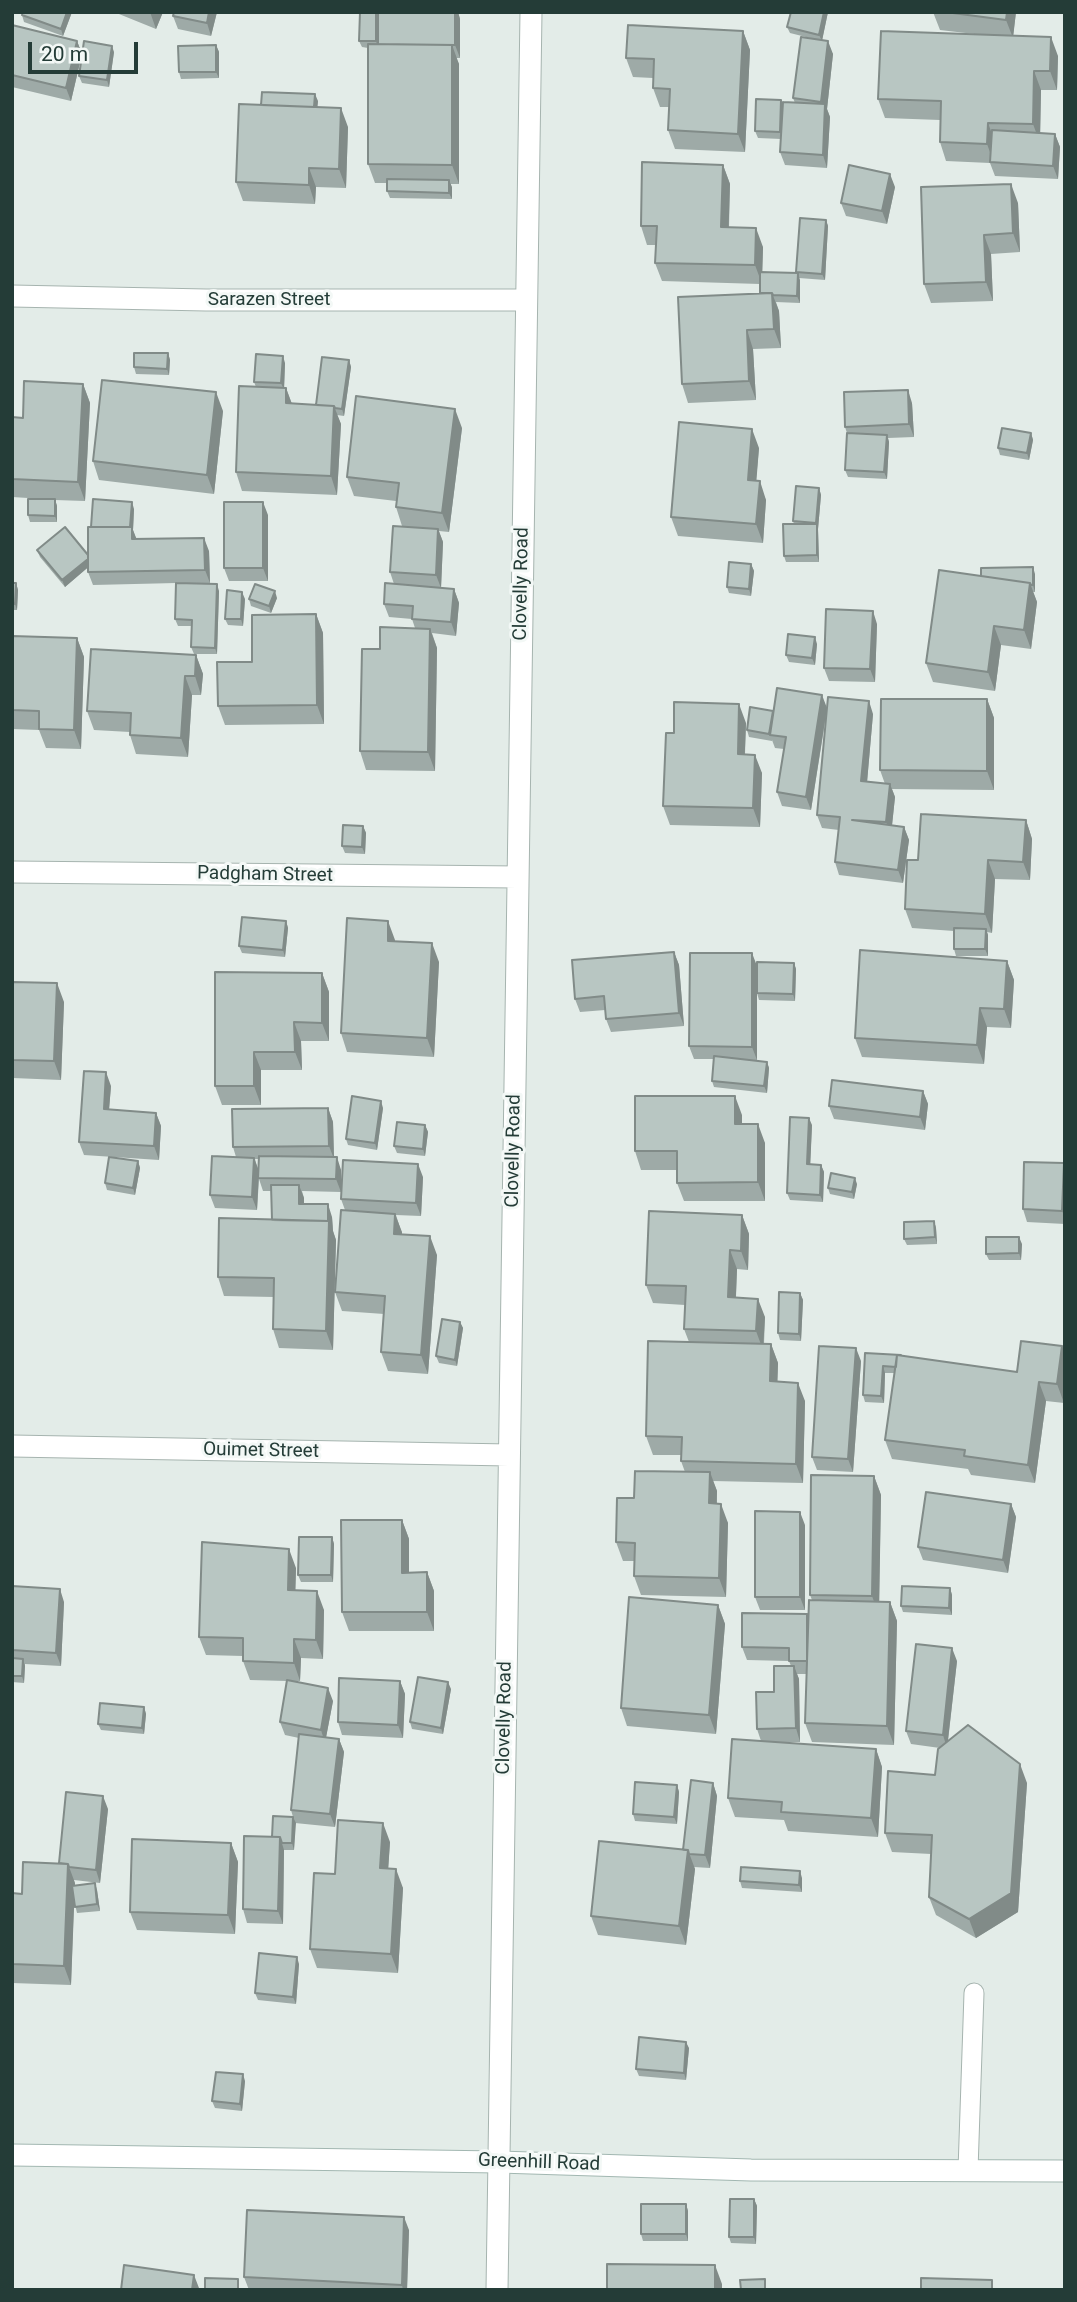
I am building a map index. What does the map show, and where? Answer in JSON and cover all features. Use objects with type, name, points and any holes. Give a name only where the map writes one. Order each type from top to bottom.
[{"type":"street","name":"Clovelly Road","points":[[497,2290],[531,12]]},
{"type":"street","name":"Sarazen Street","points":[[12,296],[206,300],[526,300]]},
{"type":"street","name":"Padgham Street","points":[[12,872],[518,877]]},
{"type":"street","name":"Ouimet Street","points":[[12,1446],[509,1455]]},
{"type":"street","name":"Greenhill Road","points":[[12,2155],[499,2162],[751,2169],[1065,2171]]},
{"type":"lane","points":[[968,2171],[974,1993]]},
{"type":"building","points":[[23,12],[67,12],[61,29],[22,15]]},
{"type":"building","points":[[174,12],[209,12],[207,23],[173,16]]},
{"type":"building","points":[[360,12],[376,12],[376,41],[359,41]]},
{"type":"building","points":[[378,12],[455,12],[455,45],[378,44]]},
{"type":"building","points":[[791,12],[824,12],[819,35],[787,27]]},
{"type":"building","points":[[945,12],[1007,12],[1006,20]]},
{"type":"building","points":[[12,25],[77,41],[66,88],[12,75]]},
{"type":"building","points":[[628,25],[743,31],[738,134],[668,130],[670,89],[653,88],[654,59],[626,58]]},
{"type":"building","points":[[881,31],[1051,37],[1050,71],[1034,71],[1033,124],[988,123],[987,144],[940,142],[941,101],[878,99]]},
{"type":"building","points":[[801,37],[828,41],[821,102],[793,98]]},
{"type":"building","points":[[84,41],[112,46],[107,80],[79,76]]},
{"type":"building","points":[[368,44],[452,45],[452,165],[368,164]]},
{"type":"building","points":[[216,45],[216,72],[179,72],[178,46]]},
{"type":"building","points":[[262,92],[315,94],[314,107],[261,105]]},
{"type":"building","points":[[756,99],[781,100],[780,132],[755,131]]},
{"type":"building","points":[[783,102],[825,104],[823,155],[780,152]]},
{"type":"building","points":[[239,104],[341,108],[339,169],[309,168],[309,185],[236,182]]},
{"type":"building","points":[[992,130],[1055,134],[1053,166],[990,162]]},
{"type":"building","points":[[642,162],[723,165],[721,227],[756,228],[755,265],[655,263],[657,226],[641,226]]},
{"type":"building","points":[[849,165],[890,174],[882,211],[841,203]]},
{"type":"building","points":[[387,179],[449,180],[449,193],[387,191]]},
{"type":"building","points":[[1011,184],[1013,233],[984,235],[986,282],[924,284],[921,187]]},
{"type":"building","points":[[800,218],[826,220],[822,274],[796,272]]},
{"type":"building","points":[[760,272],[798,273],[797,296],[760,293]]},
{"type":"building","points":[[772,293],[774,329],[747,330],[749,381],[682,384],[678,297]]},
{"type":"building","points":[[134,353],[168,353],[167,369],[134,367]]},
{"type":"building","points":[[256,354],[283,356],[281,383],[254,382]]},
{"type":"building","points":[[322,357],[349,360],[342,409],[316,405]]},
{"type":"building","points":[[102,380],[216,392],[207,475],[93,461]]},
{"type":"building","points":[[24,381],[83,384],[78,482],[12,479],[12,417],[23,418]]},
{"type":"building","points":[[239,386],[286,388],[286,403],[334,406],[331,476],[236,472]]},
{"type":"building","points":[[908,390],[909,424],[845,427],[844,392]]},
{"type":"building","points":[[356,396],[455,409],[442,513],[396,507],[399,483],[347,477]]},
{"type":"building","points":[[679,422],[752,429],[748,480],[760,481],[756,524],[671,517]]},
{"type":"building","points":[[1002,428],[1031,433],[1027,453],[998,448]]},
{"type":"building","points":[[847,433],[887,435],[884,472],[845,470]]},
{"type":"building","points":[[796,486],[819,488],[816,523],[793,521]]},
{"type":"building","points":[[28,499],[55,499],[55,516],[28,515]]},
{"type":"building","points":[[93,499],[132,502],[130,527],[91,527]]},
{"type":"building","points":[[224,502],[263,502],[263,568],[224,568]]},
{"type":"building","points":[[783,524],[817,524],[817,555],[784,556]]},
{"type":"building","points":[[393,526],[438,529],[436,575],[390,572]]},
{"type":"building","points":[[65,527],[88,555],[88,559],[62,580],[37,550]]},
{"type":"building","points":[[88,527],[132,527],[132,539],[204,538],[205,570],[88,572]]},
{"type":"building","points":[[729,562],[751,564],[749,589],[727,587]]},
{"type":"building","points":[[1033,567],[1033,585],[981,576],[981,568]]},
{"type":"building","points":[[939,570],[1030,583],[1024,630],[994,626],[988,672],[926,663]]},
{"type":"building","points":[[12,583],[16,583],[15,604],[12,603]]},
{"type":"building","points":[[176,583],[217,584],[215,648],[191,647],[192,620],[175,619]]},
{"type":"building","points":[[385,583],[454,589],[451,622],[412,619],[413,606],[384,604]]},
{"type":"building","points":[[255,584],[275,591],[269,606],[249,599]]},
{"type":"building","points":[[227,590],[242,592],[241,619],[225,619]]},
{"type":"building","points":[[826,609],[873,611],[870,669],[824,668]]},
{"type":"building","points":[[316,614],[317,705],[218,706],[217,662],[252,662],[252,615]]},
{"type":"building","points":[[380,627],[430,629],[428,752],[360,751],[362,649],[380,649]]},
{"type":"building","points":[[788,634],[815,637],[812,658],[786,655]]},
{"type":"building","points":[[12,636],[77,638],[74,730],[39,729],[39,711],[12,710]]},
{"type":"building","points":[[91,649],[196,655],[195,676],[185,676],[181,738],[130,735],[131,713],[87,711]]},
{"type":"building","points":[[777,688],[822,695],[806,797],[777,792],[786,737],[770,735]]},
{"type":"building","points":[[828,697],[869,701],[861,781],[890,784],[886,822],[852,820],[904,827],[898,870],[835,862],[840,817],[817,815]]},
{"type":"building","points":[[881,699],[987,699],[987,771],[880,770]]},
{"type":"building","points":[[674,702],[739,704],[738,754],[755,755],[753,808],[663,806],[666,733],[674,733]]},
{"type":"building","points":[[750,707],[773,711],[769,734],[747,730]]},
{"type":"building","points":[[921,814],[1026,820],[1023,862],[988,860],[985,914],[905,909],[907,860],[918,860]]},
{"type":"building","points":[[343,825],[363,826],[362,847],[342,846]]},
{"type":"building","points":[[242,917],[286,921],[283,950],[239,946]]},
{"type":"building","points":[[347,918],[388,921],[388,941],[432,943],[427,1038],[341,1033]]},
{"type":"building","points":[[954,928],[986,929],[985,949],[954,949]]},
{"type":"building","points":[[860,950],[1007,961],[1004,1009],[980,1008],[977,1045],[855,1038]]},
{"type":"building","points":[[674,952],[679,1013],[606,1019],[604,996],[575,999],[572,960]]},
{"type":"building","points":[[690,953],[752,953],[752,1047],[689,1046]]},
{"type":"building","points":[[757,962],[794,963],[793,994],[757,993]]},
{"type":"building","points":[[215,972],[322,973],[322,1023],[294,1022],[295,1052],[254,1052],[254,1086],[215,1086]]},
{"type":"building","points":[[12,982],[57,983],[54,1061],[12,1060]]},
{"type":"building","points":[[714,1056],[767,1062],[764,1086],[712,1081]]},
{"type":"building","points":[[84,1071],[106,1072],[104,1109],[156,1113],[154,1146],[79,1142]]},
{"type":"building","points":[[832,1080],[923,1091],[920,1117],[829,1106]]},
{"type":"building","points":[[352,1096],[381,1101],[375,1143],[346,1139]]},
{"type":"building","points":[[635,1096],[735,1096],[735,1124],[758,1124],[758,1182],[677,1183],[677,1151],[635,1151]]},
{"type":"building","points":[[328,1108],[329,1146],[233,1147],[232,1109]]},
{"type":"building","points":[[790,1117],[809,1118],[807,1164],[821,1165],[820,1195],[787,1193]]},
{"type":"building","points":[[397,1122],[425,1125],[423,1149],[394,1146]]},
{"type":"building","points":[[212,1156],[254,1158],[252,1197],[210,1195]]},
{"type":"building","points":[[259,1156],[337,1157],[336,1179],[258,1178]]},
{"type":"building","points":[[109,1157],[138,1161],[133,1188],[105,1183]]},
{"type":"building","points":[[343,1160],[418,1164],[416,1203],[341,1199]]},
{"type":"building","points":[[1024,1162],[1064,1163],[1062,1211],[1023,1209]]},
{"type":"building","points":[[831,1173],[855,1178],[852,1192],[828,1188]]},
{"type":"building","points":[[271,1185],[299,1185],[299,1204],[328,1204],[328,1221],[272,1220]]},
{"type":"building","points":[[341,1210],[395,1214],[394,1234],[430,1236],[421,1355],[381,1352],[385,1296],[335,1292]]},
{"type":"building","points":[[649,1211],[742,1215],[741,1251],[730,1250],[728,1297],[758,1299],[756,1331],[684,1329],[686,1286],[646,1285]]},
{"type":"building","points":[[219,1218],[329,1221],[326,1331],[273,1329],[274,1278],[218,1277]]},
{"type":"building","points":[[934,1221],[935,1237],[904,1239],[904,1222]]},
{"type":"building","points":[[986,1237],[1019,1237],[1019,1253],[986,1254]]},
{"type":"building","points":[[779,1292],[800,1293],[799,1334],[778,1333]]},
{"type":"building","points":[[442,1319],[460,1322],[455,1360],[436,1356]]},
{"type":"building","points":[[648,1341],[771,1344],[770,1381],[798,1383],[796,1464],[681,1461],[682,1437],[646,1436]]},
{"type":"building","points":[[1021,1341],[1062,1346],[1057,1384],[1039,1382],[1028,1465],[964,1456],[965,1450],[885,1440],[897,1355],[1017,1372]]},
{"type":"building","points":[[819,1346],[856,1348],[848,1459],[812,1457]]},
{"type":"building","points":[[865,1353],[901,1355],[897,1355],[896,1367],[883,1366],[881,1396],[863,1395]]},
{"type":"building","points":[[635,1471],[710,1472],[709,1503],[721,1504],[719,1578],[634,1576],[635,1543],[616,1542],[617,1498],[634,1498]]},
{"type":"building","points":[[811,1475],[874,1476],[872,1596],[810,1595]]},
{"type":"building","points":[[926,1492],[1011,1504],[1003,1560],[918,1547]]},
{"type":"building","points":[[755,1511],[800,1512],[800,1597],[755,1597]]},
{"type":"building","points":[[341,1520],[402,1520],[402,1573],[427,1572],[427,1612],[342,1612]]},
{"type":"building","points":[[299,1537],[332,1537],[331,1575],[298,1575]]},
{"type":"building","points":[[202,1542],[289,1549],[288,1590],[317,1591],[316,1640],[294,1639],[294,1663],[243,1661],[243,1638],[199,1637]]},
{"type":"building","points":[[12,1586],[60,1589],[56,1653],[12,1650]]},
{"type":"building","points":[[902,1586],[950,1588],[949,1608],[901,1606]]},
{"type":"building","points":[[629,1597],[718,1605],[709,1715],[621,1708]]},
{"type":"building","points":[[809,1600],[890,1602],[887,1726],[805,1723]]},
{"type":"building","points":[[742,1613],[807,1614],[807,1661],[789,1661],[789,1648],[742,1647]]},
{"type":"building","points":[[916,1644],[952,1648],[943,1735],[906,1731]]},
{"type":"building","points":[[12,1658],[23,1659],[22,1676],[12,1676]]},
{"type":"building","points":[[774,1666],[794,1666],[796,1728],[757,1729],[756,1692],[774,1692]]},
{"type":"building","points":[[418,1677],[448,1682],[441,1728],[410,1722]]},
{"type":"building","points":[[339,1678],[400,1681],[398,1725],[338,1722]]},
{"type":"building","points":[[287,1680],[328,1688],[321,1730],[280,1722]]},
{"type":"building","points":[[100,1703],[144,1707],[142,1728],[98,1724]]},
{"type":"building","points":[[968,1725],[1020,1764],[1011,1893],[969,1919],[929,1897],[932,1835],[885,1833],[888,1771],[935,1775],[938,1749]]},
{"type":"building","points":[[299,1734],[339,1739],[330,1814],[291,1810]]},
{"type":"building","points":[[732,1739],[876,1749],[871,1818],[781,1812],[782,1802],[728,1798]]},
{"type":"building","points":[[691,1780],[713,1783],[705,1855],[689,1854],[688,1850],[683,1850]]},
{"type":"building","points":[[635,1782],[677,1785],[674,1817],[633,1814]]},
{"type":"building","points":[[66,1792],[103,1796],[96,1870],[59,1863]]},
{"type":"building","points":[[273,1816],[293,1817],[292,1843],[282,1843],[280,1837],[272,1837]]},
{"type":"building","points":[[338,1820],[383,1823],[380,1868],[396,1869],[391,1954],[310,1949],[314,1873],[335,1874]]},
{"type":"building","points":[[244,1836],[280,1837],[278,1911],[243,1909]]},
{"type":"building","points":[[132,1839],[231,1843],[228,1915],[130,1912]]},
{"type":"building","points":[[599,1841],[688,1850],[679,1926],[591,1916]]},
{"type":"building","points":[[23,1862],[68,1864],[64,1966],[12,1964],[12,1893],[22,1894]]},
{"type":"building","points":[[741,1867],[800,1871],[799,1885],[740,1881]]},
{"type":"building","points":[[95,1883],[97,1904],[75,1907],[72,1886]]},
{"type":"building","points":[[259,1953],[297,1957],[293,1997],[255,1993]]},
{"type":"building","points":[[639,2037],[686,2042],[684,2073],[636,2069]]},
{"type":"building","points":[[216,2072],[243,2074],[240,2104],[212,2101]]},
{"type":"building","points":[[730,2199],[754,2199],[754,2237],[729,2237]]},
{"type":"building","points":[[641,2204],[686,2204],[686,2234],[641,2234]]},
{"type":"building","points":[[247,2210],[404,2217],[402,2285],[244,2277]]},
{"type":"building","points":[[607,2264],[715,2265],[715,2290],[607,2290]]},
{"type":"building","points":[[124,2265],[194,2275],[192,2290],[121,2290]]},
{"type":"building","points":[[205,2278],[238,2279],[238,2290],[205,2290]]},
{"type":"building","points":[[921,2278],[992,2280],[992,2290],[921,2290]]},
{"type":"building","points":[[765,2279],[765,2290],[741,2290],[740,2280]]}]
